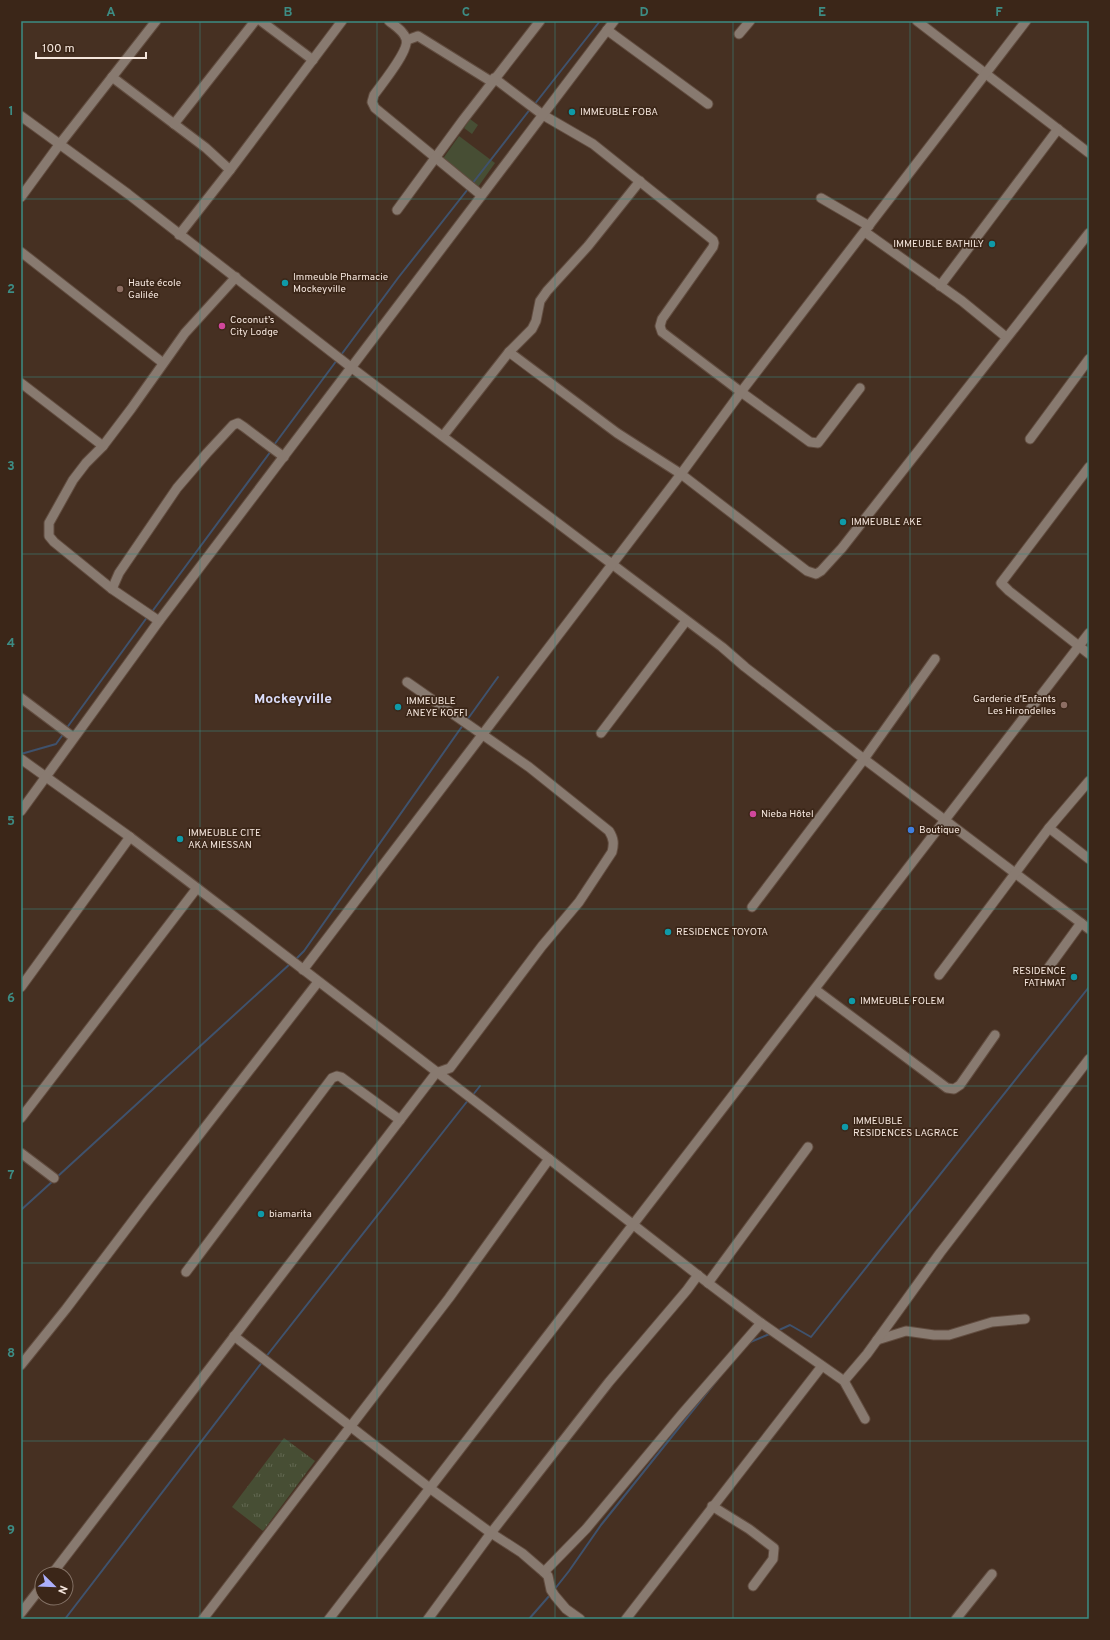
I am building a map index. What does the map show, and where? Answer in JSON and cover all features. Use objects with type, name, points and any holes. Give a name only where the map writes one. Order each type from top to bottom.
[{"type":"street","points":[[21,197],[59,145],[156,21]]},
{"type":"street","points":[[174,124],[256,21]]},
{"type":"street","points":[[261,21],[313,60]]},
{"type":"street","points":[[179,235],[342,21]]},
{"type":"street","points":[[389,21],[403,32],[407,40],[405,50],[374,96],[372,102],[375,108],[481,195]]},
{"type":"street","points":[[397,210],[493,80],[540,21]]},
{"type":"street","points":[[21,811],[47,777],[73,737],[160,621],[614,21]]},
{"type":"street","points":[[740,34],[750,21]]},
{"type":"street","points":[[917,21],[1089,153]]},
{"type":"street","points":[[303,970],[741,392],[1026,21]]},
{"type":"street","points":[[607,30],[708,104]]},
{"type":"street","points":[[407,40],[418,36],[493,80],[543,115],[593,144],[713,240],[713,247],[662,319],[660,326],[662,332],[810,442],[818,443],[860,388]]},
{"type":"street","points":[[112,77],[206,148],[230,170]]},
{"type":"street","points":[[21,116],[128,194],[352,368],[722,647],[745,667],[864,759],[1085,926],[1048,968]]},
{"type":"street","points":[[940,286],[1058,129]]},
{"type":"street","points":[[443,436],[509,352],[532,329],[536,320],[540,301],[547,291],[588,246],[640,181]]},
{"type":"street","points":[[821,198],[867,229],[1006,337]]},
{"type":"street","points":[[509,352],[617,433],[680,474],[807,570],[816,574],[821,571],[842,548],[1089,233]]},
{"type":"street","points":[[21,252],[163,363]]},
{"type":"street","points":[[160,621],[112,589],[54,542],[49,536],[49,523],[73,480],[86,463],[103,446],[185,333],[236,277]]},
{"type":"street","points":[[1030,439],[1089,359]]},
{"type":"street","points":[[21,382],[103,446]]},
{"type":"street","points":[[112,589],[119,573],[177,488],[233,425],[238,423],[284,457]]},
{"type":"street","points":[[1089,467],[1001,583],[1009,591],[1089,654]]},
{"type":"street","points":[[601,733],[686,621]]},
{"type":"street","points":[[329,1619],[431,1489],[633,1224],[816,990],[874,911],[1089,633]]},
{"type":"street","points":[[752,907],[864,759],[935,660]]},
{"type":"street","points":[[58,1566],[436,1073],[450,1068],[542,946],[579,902],[612,852],[614,844],[613,837],[609,831],[529,767],[483,733],[407,682]]},
{"type":"street","points":[[21,698],[73,737]]},
{"type":"street","points":[[21,759],[130,837],[197,888],[436,1073],[489,1112],[698,1276],[761,1323],[844,1381],[865,1419]]},
{"type":"street","points":[[939,975],[1049,828],[1089,781]]},
{"type":"street","points":[[1049,828],[1089,859]]},
{"type":"street","points":[[21,987],[130,837]]},
{"type":"street","points":[[21,1118],[197,888]]},
{"type":"street","points":[[21,1365],[66,1309],[318,982]]},
{"type":"street","points":[[816,990],[947,1088],[954,1089],[960,1085],[995,1035]]},
{"type":"street","points":[[844,1381],[877,1340],[940,1253],[1089,1059]]},
{"type":"street","points":[[186,1272],[332,1078],[337,1076],[341,1078],[400,1120]]},
{"type":"street","points":[[708,1283],[808,1147]]},
{"type":"street","points":[[21,1153],[54,1178]]},
{"type":"street","points":[[203,1619],[449,1298],[549,1159]]},
{"type":"street","points":[[428,1619],[491,1533],[608,1382],[698,1276]]},
{"type":"street","points":[[877,1340],[906,1331],[934,1335],[949,1334],[992,1322],[1025,1319]]},
{"type":"street","points":[[544,1572],[586,1529],[682,1414],[761,1323]]},
{"type":"street","points":[[234,1336],[431,1489],[491,1533],[522,1553],[544,1572],[550,1582],[551,1590],[555,1596],[566,1609],[580,1619]]},
{"type":"street","points":[[626,1619],[712,1506],[822,1366]]},
{"type":"street","points":[[712,1506],[749,1529],[774,1548],[774,1559],[753,1586]]},
{"type":"street","points":[[956,1619],[992,1574]]},
{"type":"street","points":[[21,1613],[34,1596]]},
{"type":"green space","points":[[470,119],[478,125],[472,134],[464,128]]},
{"type":"green space","points":[[459,136],[495,163],[478,187],[442,160]]},
{"type":"green space","points":[[284,1438],[315,1461],[263,1531],[232,1507]]},
{"type":"waterway","points":[[534,105],[600,21]]},
{"type":"waterway","points":[[472,184],[531,108]]},
{"type":"waterway","points":[[341,355],[398,278],[468,189]]},
{"type":"waterway","points":[[274,445],[337,360]]},
{"type":"waterway","points":[[151,613],[271,451]]},
{"type":"waterway","points":[[66,729],[148,616]]},
{"type":"waterway","points":[[467,720],[498,677]]},
{"type":"waterway","points":[[295,960],[304,951],[463,725]]},
{"type":"waterway","points":[[21,754],[56,744],[64,733]]},
{"type":"waterway","points":[[57,1177],[291,963]]},
{"type":"waterway","points":[[777,1331],[790,1325],[811,1337],[1089,987]]},
{"type":"waterway","points":[[472,1096],[480,1086]]},
{"type":"waterway","points":[[265,1358],[469,1099]]},
{"type":"waterway","points":[[21,1210],[54,1180]]},
{"type":"waterway","points":[[748,1343],[772,1333]]},
{"type":"waterway","points":[[65,1619],[263,1361]]},
{"type":"waterway","points":[[554,1590],[601,1525],[718,1379]]},
{"type":"waterway","points":[[529,1619],[550,1595]]},
{"type":"place","name":"IMMEUBLE FOBA","points":[[572,112]]},
{"type":"place","name":"IMMEUBLE BATHILY","points":[[992,244]]},
{"type":"place","name":"Immeuble Pharmacie Mockeyville","points":[[285,283]]},
{"type":"place","name":"Haute école Galilée","points":[[120,289]]},
{"type":"place","name":"Coconut’s City Lodge","points":[[222,326]]},
{"type":"place","name":"IMMEUBLE AKE","points":[[843,522]]},
{"type":"place","name":"Garderie d'Enfants Les Hirondelles","points":[[1064,705]]},
{"type":"place","name":"IMMEUBLE ANEYE KOFFI","points":[[398,707]]},
{"type":"place","name":"Nieba Hôtel","points":[[753,814]]},
{"type":"place","name":"Boutique","points":[[911,830]]},
{"type":"place","name":"IMMEUBLE CITE AKA MIESSAN","points":[[180,839]]},
{"type":"place","name":"RESIDENCE TOYOTA","points":[[668,932]]},
{"type":"place","name":"RESIDENCE FATHMAT","points":[[1074,977]]},
{"type":"place","name":"IMMEUBLE FOLEM","points":[[852,1001]]},
{"type":"place","name":"IMMEUBLE RESIDENCES LAGRACE","points":[[845,1127]]},
{"type":"place","name":"biamarita","points":[[261,1214]]},
{"type":"district","name":"Mockeyville","points":[[293,699]]}]
